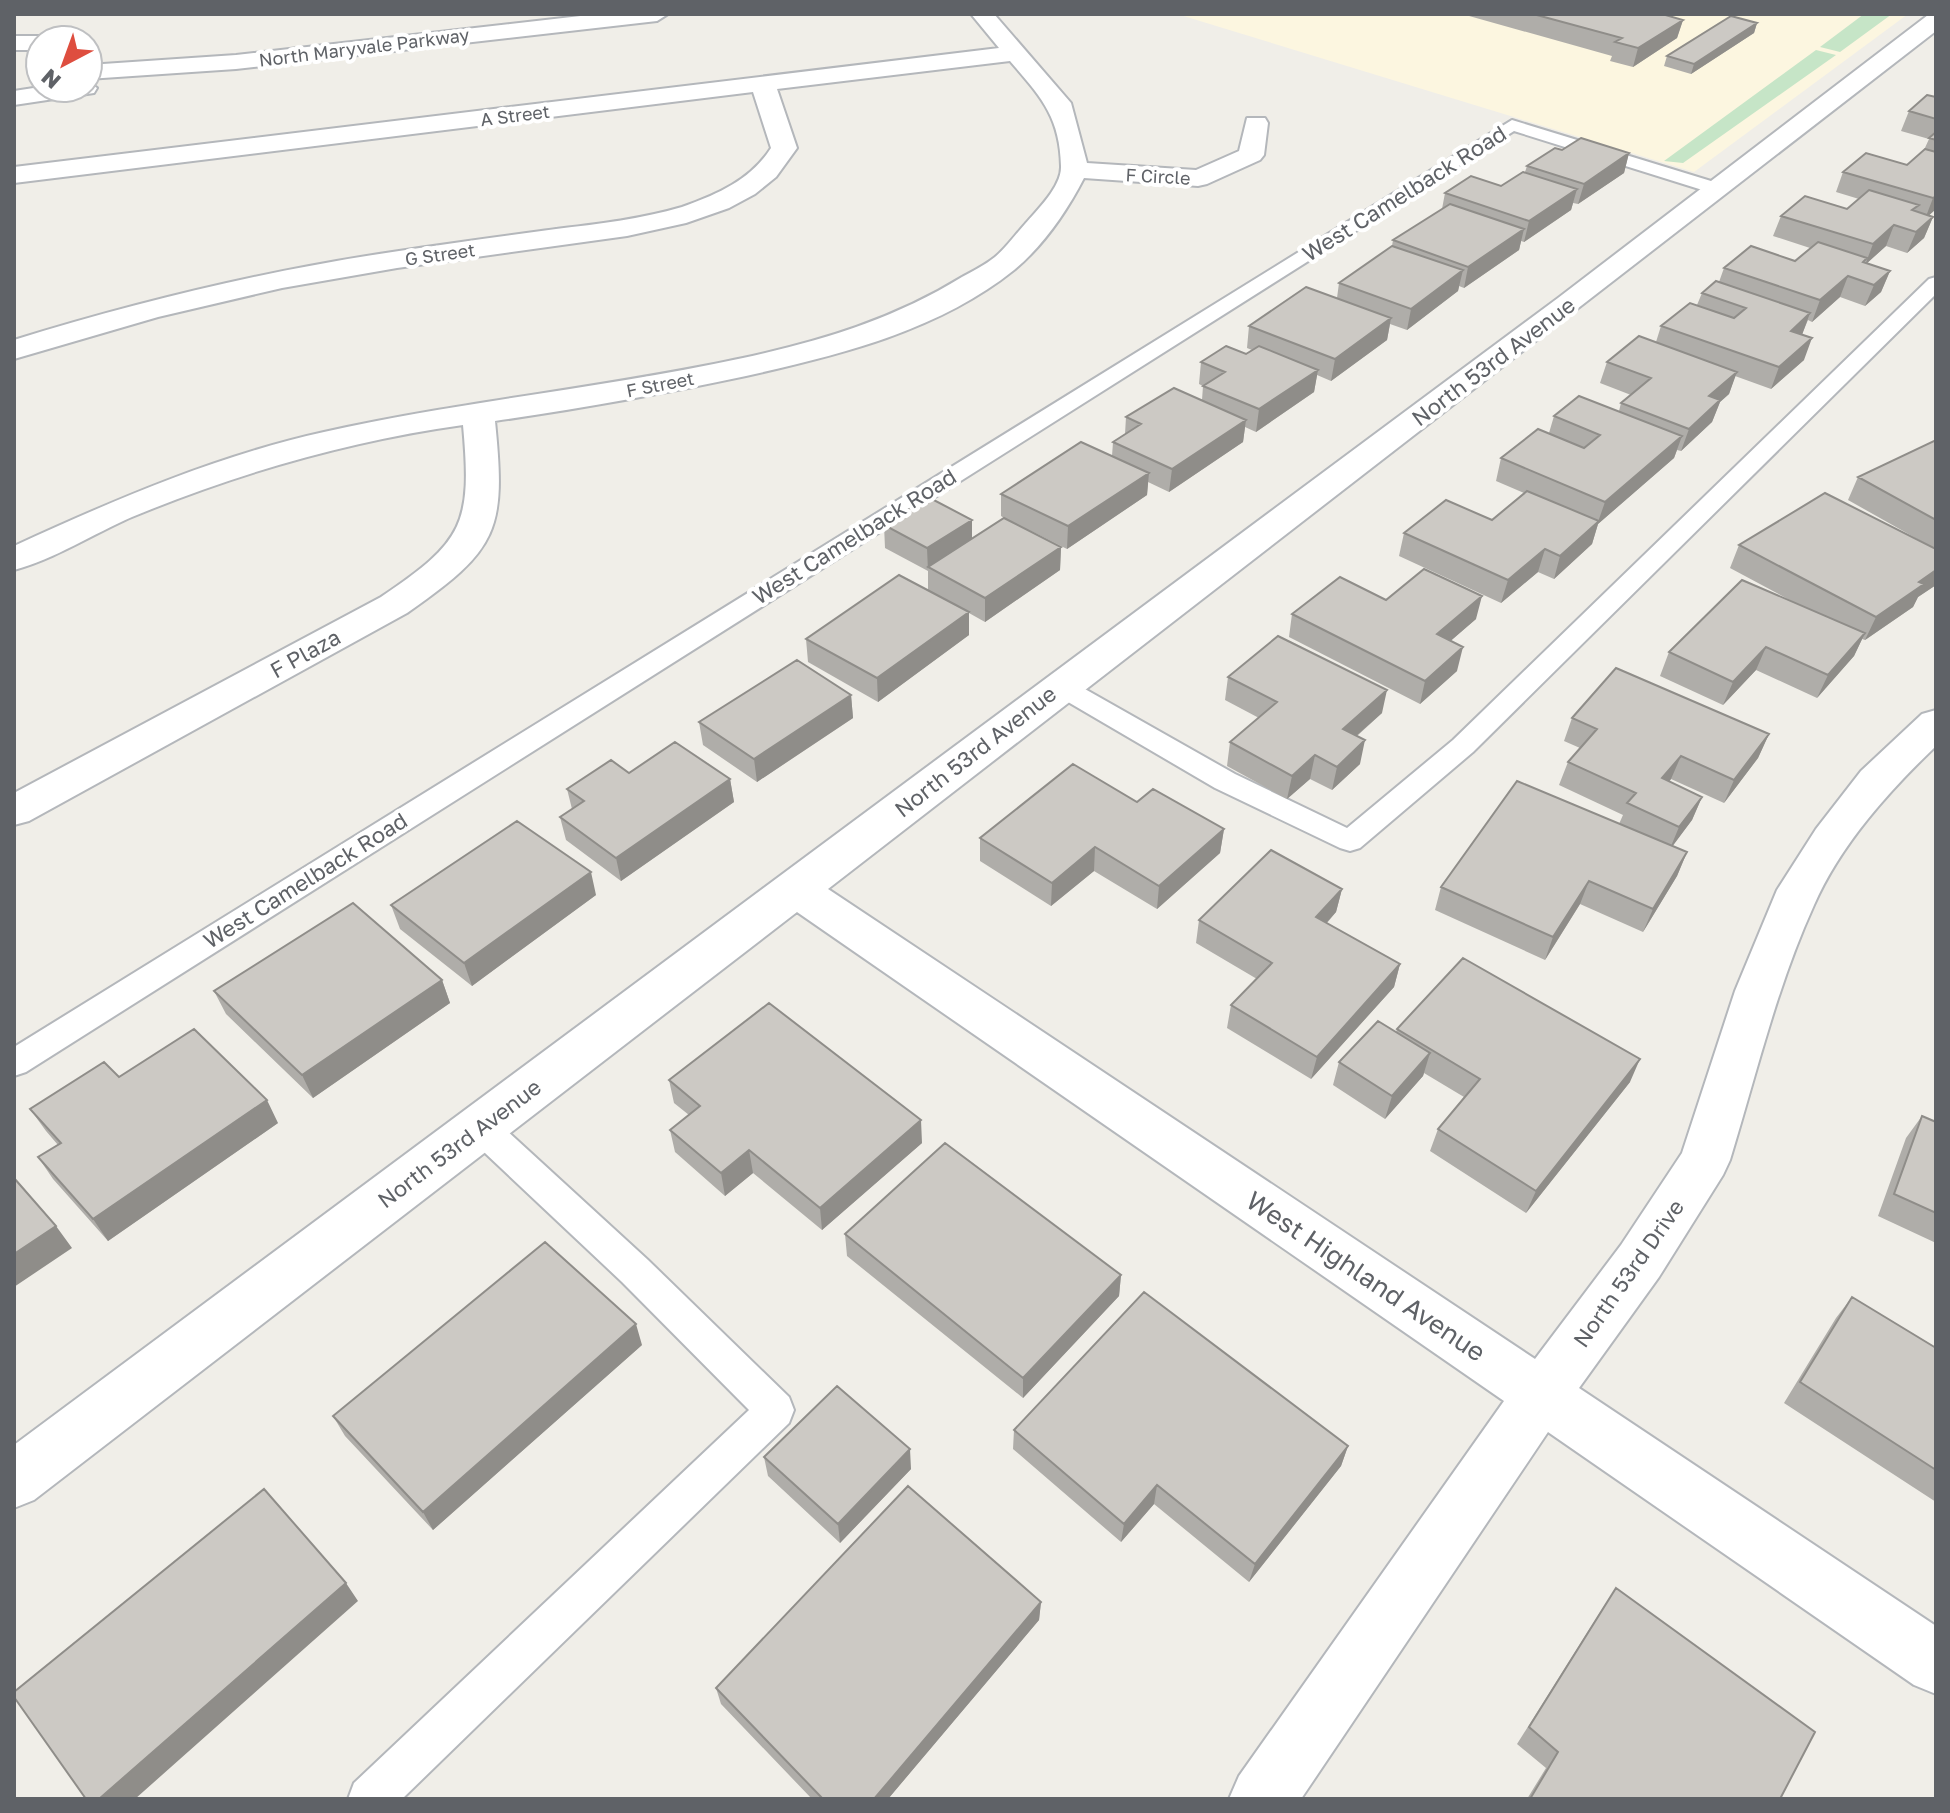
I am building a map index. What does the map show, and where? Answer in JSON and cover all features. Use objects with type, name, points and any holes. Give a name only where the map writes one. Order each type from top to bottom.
[{"type":"street","name":"North Maryvale Parkway","points":[[104,71],[166,68],[657,14]]},
{"type":"street","points":[[982,14],[1059,103],[1069,134],[1075,170]]},
{"type":"street","name":"North 53rd Avenue","points":[[14,1480],[1718,189],[1936,20]]},
{"type":"street","name":"A Street","points":[[14,175],[1017,53]]},
{"type":"street","name":"North Maryvale Parkway","points":[[104,84],[166,68]]},
{"type":"street","name":"G Street","points":[[14,350],[112,319],[229,289],[375,262],[660,222],[706,207],[746,188],[769,171],[784,148],[763,85]]},
{"type":"street","name":"F Circle","points":[[1075,170],[1198,178],[1251,155],[1256,123]]},
{"type":"street","name":"F Street","points":[[14,559],[120,510],[213,475],[322,442],[417,422],[685,380],[794,356],[876,332],[933,308],[1005,263],[1055,207],[1075,170]]},
{"type":"street","name":"F Plaza","points":[[14,811],[394,605],[434,578],[462,550],[480,522],[483,484],[478,413]]},
{"type":"street","name":"North 53rd Drive","points":[[1262,1799],[1541,1395],[1640,1261],[1705,1160],[1758,991],[1793,901],[1831,840],[1875,781],[1936,723]]},
{"type":"street","name":"West Highland Avenue","points":[[796,889],[1936,1663]]},
{"type":"lane","name":"West Camelback Road","points":[[14,1063],[1512,125],[1718,189]]},
{"type":"lane","points":[[1060,686],[1225,781],[1350,841],[1463,746],[1936,283]]},
{"type":"lane","points":[[370,1799],[775,1410],[635,1271],[480,1127]]},
{"type":"shaded area","points":[[1177,14],[1908,14],[1694,172]]},
{"type":"green space","points":[[1864,14],[1892,14],[1840,52],[1820,47]]},
{"type":"green space","points":[[1816,50],[1836,55],[1683,163],[1664,161]]},
{"type":"building","points":[[1533,14],[1662,14],[1683,20],[1638,48],[1615,42],[1622,38]]},
{"type":"building","points":[[1731,16],[1757,23],[1694,64],[1667,56]]},
{"type":"building","points":[[1927,95],[1936,97],[1936,119],[1909,111]]},
{"type":"building","points":[[1581,138],[1629,153],[1584,184],[1527,166],[1555,148],[1562,150]]},
{"type":"building","points":[[1925,149],[1936,152],[1936,196],[1933,198],[1843,172],[1866,153],[1907,165]]},
{"type":"building","points":[[1523,172],[1577,189],[1529,221],[1445,193],[1471,176],[1501,186]]},
{"type":"building","points":[[1869,190],[1919,205],[1912,210],[1933,217],[1916,232],[1894,225],[1873,244],[1781,216],[1805,196],[1847,209]]},
{"type":"building","points":[[1450,204],[1524,229],[1468,267],[1393,240]]},
{"type":"building","points":[[1818,242],[1867,258],[1863,262],[1890,271],[1874,285],[1848,276],[1820,300],[1724,268],[1751,246],[1795,261]]},
{"type":"building","points":[[1392,246],[1463,270],[1411,309],[1339,283]]},
{"type":"building","points":[[1716,281],[1810,313],[1791,331],[1812,338],[1779,367],[1661,326],[1690,303],[1734,318],[1746,308],[1702,293]]},
{"type":"building","points":[[1306,287],[1391,318],[1335,359],[1249,326]]},
{"type":"building","points":[[1639,336],[1737,372],[1709,396],[1720,400],[1689,429],[1621,403],[1651,378],[1607,362]]},
{"type":"building","points":[[1226,346],[1246,354],[1259,346],[1318,370],[1259,409],[1203,386],[1225,372],[1201,362]]},
{"type":"building","points":[[1174,388],[1246,420],[1172,469],[1113,442],[1141,424],[1126,417]]},
{"type":"building","points":[[1579,396],[1682,436],[1605,502],[1501,458],[1538,429],[1584,448],[1600,435],[1554,416]]},
{"type":"building","points":[[1936,440],[1936,520],[1858,477]]},
{"type":"building","points":[[1081,442],[1149,473],[1068,526],[1001,494]]},
{"type":"building","points":[[1527,491],[1599,521],[1560,556],[1545,549],[1508,580],[1404,533],[1446,500],[1492,520]]},
{"type":"building","points":[[1825,493],[1936,549],[1936,570],[1919,582],[1924,584],[1876,617],[1739,545]]},
{"type":"building","points":[[928,497],[972,520],[927,548],[884,525]]},
{"type":"building","points":[[1004,518],[1061,547],[985,598],[928,567]]},
{"type":"building","points":[[1424,569],[1482,596],[1437,634],[1463,647],[1425,681],[1292,614],[1340,577],[1386,600]]},
{"type":"building","points":[[899,575],[969,612],[877,678],[806,639]]},
{"type":"building","points":[[1742,580],[1865,633],[1828,675],[1766,647],[1733,682],[1669,652]]},
{"type":"building","points":[[1278,636],[1387,690],[1343,729],[1365,740],[1337,767],[1315,755],[1292,776],[1230,742],[1277,702],[1228,677]]},
{"type":"building","points":[[797,660],[851,695],[754,759],[699,722]]},
{"type":"building","points":[[1616,668],[1769,734],[1734,780],[1681,756],[1662,778],[1702,797],[1679,827],[1627,803],[1636,793],[1568,762],[1597,729],[1572,718]]},
{"type":"building","points":[[675,742],[730,779],[616,858],[560,817],[584,801],[567,789],[611,760],[629,773]]},
{"type":"building","points":[[1073,764],[1137,802],[1153,789],[1224,829],[1159,886],[1095,847],[1052,883],[980,838]]},
{"type":"building","points":[[1517,781],[1687,852],[1653,909],[1589,881],[1553,937],[1441,887]]},
{"type":"building","points":[[517,821],[591,872],[464,963],[391,905]]},
{"type":"building","points":[[1271,850],[1342,889],[1316,917],[1400,964],[1317,1057],[1231,1005],[1272,963],[1199,920]]},
{"type":"building","points":[[353,903],[442,980],[302,1075],[214,991]]},
{"type":"building","points":[[1463,958],[1640,1059],[1536,1191],[1438,1129],[1480,1079],[1397,1029]]},
{"type":"building","points":[[769,1003],[921,1120],[820,1208],[749,1150],[721,1173],[670,1130],[700,1106],[669,1080]]},
{"type":"building","points":[[1378,1021],[1430,1053],[1392,1096],[1339,1062]]},
{"type":"building","points":[[194,1029],[267,1100],[93,1219],[38,1157],[61,1143],[30,1109],[104,1062],[119,1077]]},
{"type":"building","points":[[1922,1116],[1936,1122],[1936,1213],[1894,1194]]},
{"type":"building","points":[[945,1143],[1121,1275],[1023,1378],[845,1234]]},
{"type":"building","points":[[14,1178],[56,1226],[14,1254]]},
{"type":"building","points":[[545,1242],[636,1324],[423,1512],[333,1416]]},
{"type":"building","points":[[1144,1292],[1348,1446],[1255,1564],[1157,1485],[1124,1524],[1014,1430]]},
{"type":"building","points":[[1852,1297],[1936,1348],[1936,1470],[1800,1382]]},
{"type":"building","points":[[837,1386],[910,1449],[838,1524],[764,1457]]},
{"type":"building","points":[[908,1486],[1041,1602],[874,1799],[823,1799],[716,1688]]},
{"type":"building","points":[[264,1489],[346,1583],[99,1799],[86,1799],[14,1697],[14,1692]]},
{"type":"building","points":[[1616,1588],[1815,1732],[1780,1799],[1530,1799],[1558,1752],[1529,1727]]}]
